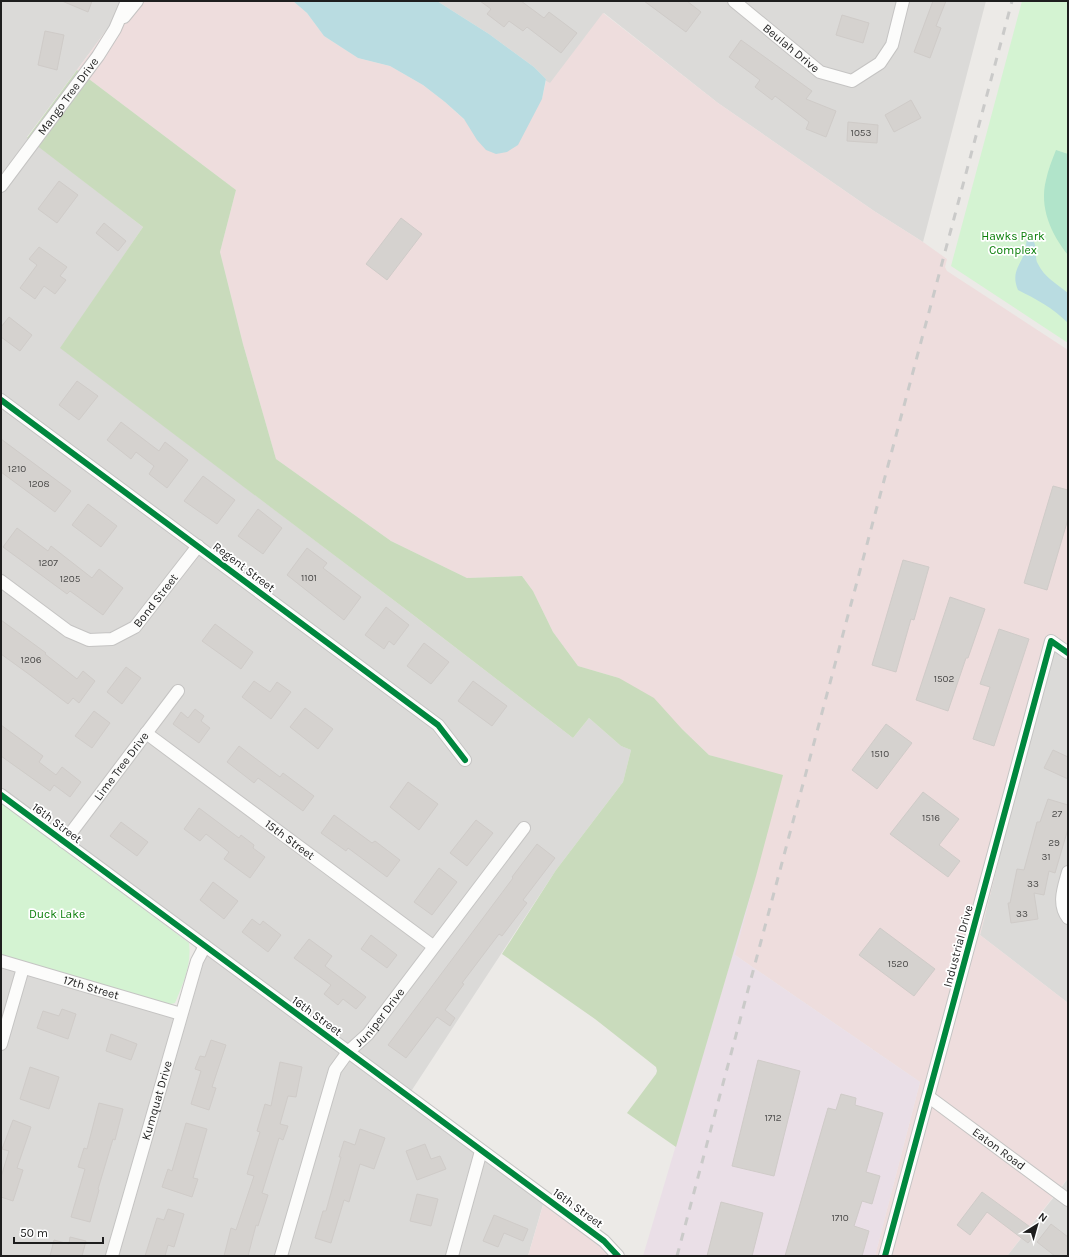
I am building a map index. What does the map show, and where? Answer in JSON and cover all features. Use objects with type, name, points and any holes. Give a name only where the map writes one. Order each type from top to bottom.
[{"type":"street","name":"Mango Tree Drive","points":[[1,186],[98,56],[115,29],[127,1]]},
{"type":"street","points":[[115,29],[137,1]]},
{"type":"street","name":"Beulah Drive","points":[[734,1],[820,72],[852,81],[880,63],[892,45],[903,1]]},
{"type":"street","name":"Regent Street","points":[[1,400],[438,725],[465,760]]},
{"type":"street","name":"Bond Street","points":[[1,581],[68,631],[89,640],[112,639],[135,627],[198,546]]},
{"type":"street","name":"Industrial Drive","points":[[885,1256],[1051,641],[1068,653]]},
{"type":"street","name":"Lime Tree Drive","points":[[64,842],[178,691]]},
{"type":"street","name":"15th Street","points":[[146,733],[433,946]]},
{"type":"street","name":"16th Street","points":[[1,795],[604,1242],[618,1256]]},
{"type":"street","name":"Juniper Drive","points":[[282,1256],[335,1070],[348,1052],[368,1034],[433,946],[524,828]]},
{"type":"street","points":[[1068,872],[1061,897],[1065,914],[1068,918]]},
{"type":"street","name":"Kumquat Drive","points":[[112,1256],[181,1014],[197,961],[205,946]]},
{"type":"street","name":"17th Street","points":[[1,961],[181,1014]]},
{"type":"street","points":[[1,1044],[23,968]]},
{"type":"street","name":"Eaton Road","points":[[929,1097],[1068,1200]]},
{"type":"street","points":[[452,1256],[481,1151]]},
{"type":"shaded area","points":[[1,1],[128,1],[27,137],[143,227],[61,348],[573,738],[589,718],[621,746],[631,750],[623,782],[556,870],[410,1093],[546,1194],[528,1256],[1,1256],[1,962],[176,1008],[179,1006],[196,954],[195,942],[1,795]]},
{"type":"shaded area","points":[[128,1],[293,1],[307,13],[324,36],[358,58],[390,66],[423,85],[467,122],[542,99],[546,81],[550,83],[603,13],[718,103],[874,211],[947,259],[945,267],[947,271],[1068,350],[1068,660],[1052,648],[980,935],[1068,1003],[1068,1178],[1007,1256],[875,1256],[920,1082],[735,955],[741,764],[709,755],[682,729],[619,678],[578,666],[553,632],[533,591],[522,576],[467,578],[391,541],[276,459],[243,344],[220,252],[236,190],[77,70]]},
{"type":"shaded area","points":[[437,1],[986,1],[923,242],[874,211],[718,103],[604,13],[550,84],[534,67],[489,34]]},
{"type":"shaded area","points":[[1052,648],[1068,660],[1068,1003],[980,935]]},
{"type":"shaded area","points":[[756,876],[735,955],[920,1082],[875,1256],[643,1256]]},
{"type":"shaded area","points":[[1068,1178],[1068,1256],[1007,1256],[1061,1188]]},
{"type":"shaded area","points":[[547,1192],[622,1256],[528,1256]]},
{"type":"green space","name":"Hawks Park Complex","points":[[1022,1],[1068,1],[1068,343],[951,266]]},
{"type":"green space","points":[[77,70],[236,190],[220,252],[243,344],[276,459],[391,541],[467,578],[522,576],[533,591],[553,632],[578,666],[619,678],[654,698],[682,729],[709,755],[783,775],[756,876],[676,1147],[627,1113],[656,1074],[656,1067],[595,1019],[502,954],[556,870],[623,782],[631,750],[621,746],[589,718],[573,738],[408,611],[60,348],[143,227],[27,138]]},
{"type":"green space","points":[[1056,150],[1068,154],[1068,255],[1056,238],[1045,210],[1044,190],[1050,165]]},
{"type":"green space","name":"Duck Lake","points":[[1,802],[189,943],[190,951],[188,966],[175,1003],[166,1005],[1,956]]},
{"type":"water","points":[[293,1],[437,1],[489,34],[534,67],[546,79],[542,99],[518,145],[507,152],[496,154],[486,150],[477,140],[464,119],[423,85],[390,66],[358,58],[324,36],[307,13]]},
{"type":"water","points":[[1030,237],[1035,244],[1036,258],[1041,269],[1051,280],[1068,293],[1068,323],[1038,300],[1018,290],[1015,279],[1016,274],[1025,252],[1027,239]]},
{"type":"building","points":[[62,1],[92,1],[88,12]]},
{"type":"building","points":[[480,1],[521,1],[544,18],[549,12],[577,33],[561,53],[527,27],[523,31],[509,21],[504,27],[487,14],[491,9]]},
{"type":"building","points":[[644,1],[687,1],[701,12],[686,32]]},
{"type":"building","points":[[933,1],[946,1],[936,26],[941,28],[930,58],[914,52]]},
{"type":"building","points":[[842,15],[869,23],[863,43],[836,35]]},
{"type":"building","points":[[45,31],[64,35],[57,70],[38,65]]},
{"type":"building","points":[[741,40],[812,91],[806,99],[836,111],[826,137],[806,129],[809,122],[775,96],[772,100],[755,87],[760,80],[729,57]]},
{"type":"building","points":[[911,100],[921,118],[894,132],[885,115]]},
{"type":"building","points":[[848,122],[878,125],[877,143],[847,141]]},
{"type":"building","points":[[59,181],[78,195],[57,223],[38,209]]},
{"type":"building","points":[[401,218],[422,234],[387,280],[366,264]]},
{"type":"building","points":[[104,223],[126,241],[118,251],[96,233]]},
{"type":"building","points":[[39,247],[67,267],[60,276],[66,280],[55,294],[44,286],[35,299],[20,288],[37,265],[29,259]]},
{"type":"building","points":[[9,317],[32,335],[20,351],[1,337],[1,327]]},
{"type":"building","points":[[77,381],[98,396],[79,420],[59,405]]},
{"type":"building","points":[[121,422],[159,451],[165,442],[188,460],[167,488],[149,474],[154,466],[136,452],[131,459],[107,440]]},
{"type":"building","points":[[1,439],[71,491],[55,512],[1,472]]},
{"type":"building","points":[[203,476],[235,500],[217,524],[184,501]]},
{"type":"building","points":[[1053,486],[1068,490],[1068,519],[1047,590],[1024,583]]},
{"type":"building","points":[[88,504],[117,526],[101,547],[72,525]]},
{"type":"building","points":[[258,509],[282,528],[263,554],[238,536]]},
{"type":"building","points":[[17,528],[48,551],[51,546],[92,578],[99,569],[123,588],[103,615],[70,591],[67,594],[3,547]]},
{"type":"building","points":[[307,548],[327,563],[323,568],[361,597],[344,620],[287,575]]},
{"type":"building","points":[[903,560],[929,567],[914,620],[911,619],[896,672],[872,665]]},
{"type":"building","points":[[950,597],[985,609],[948,711],[916,700]]},
{"type":"building","points":[[386,607],[409,625],[394,645],[389,641],[384,649],[365,635]]},
{"type":"building","points":[[1,620],[46,653],[45,654],[77,679],[83,671],[95,681],[79,703],[73,698],[68,704],[1,654]]},
{"type":"building","points":[[215,624],[253,652],[241,669],[202,641]]},
{"type":"building","points":[[999,629],[1029,639],[994,746],[973,739],[990,687],[980,684]]},
{"type":"building","points":[[424,643],[449,662],[431,684],[407,666]]},
{"type":"building","points":[[126,667],[141,678],[122,704],[107,692]]},
{"type":"building","points":[[254,681],[270,692],[277,682],[291,692],[271,719],[242,697]]},
{"type":"building","points":[[473,681],[507,706],[492,726],[458,701]]},
{"type":"building","points":[[305,708],[333,729],[318,749],[290,727]]},
{"type":"building","points":[[195,709],[204,716],[201,721],[210,728],[199,743],[173,724],[181,712],[188,718]]},
{"type":"building","points":[[94,711],[110,723],[92,748],[75,736]]},
{"type":"building","points":[[886,724],[912,743],[877,789],[852,770]]},
{"type":"building","points":[[1,725],[43,756],[39,762],[56,775],[62,767],[81,782],[70,797],[54,785],[50,791],[1,756]]},
{"type":"building","points":[[239,746],[280,777],[283,773],[314,796],[303,811],[258,778],[254,783],[227,762]]},
{"type":"building","points":[[1053,750],[1068,757],[1068,779],[1044,768]]},
{"type":"building","points":[[408,782],[438,804],[419,830],[390,807]]},
{"type":"building","points":[[923,792],[959,819],[939,845],[960,861],[948,877],[890,834]]},
{"type":"building","points":[[1048,799],[1068,805],[1068,829],[1055,873],[1049,871],[1044,895],[1034,893],[1038,919],[1011,923],[1008,903],[1010,903],[1017,869],[1024,870],[1037,822],[1040,822]]},
{"type":"building","points":[[199,808],[239,838],[241,835],[254,845],[253,848],[265,857],[250,878],[224,859],[229,852],[206,834],[200,841],[184,829]]},
{"type":"building","points":[[334,815],[372,843],[375,841],[400,860],[387,877],[348,848],[346,851],[321,833]]},
{"type":"building","points":[[476,820],[493,833],[467,866],[450,853]]},
{"type":"building","points":[[121,822],[148,842],[137,856],[110,836]]},
{"type":"building","points":[[537,844],[555,858],[523,900],[527,903],[502,936],[499,934],[462,983],[464,984],[445,1010],[455,1018],[450,1026],[437,1017],[406,1058],[388,1045]]},
{"type":"building","points":[[439,868],[457,882],[432,915],[414,902]]},
{"type":"building","points":[[213,882],[238,901],[224,919],[200,900]]},
{"type":"building","points":[[252,919],[260,925],[263,921],[281,935],[268,952],[242,932]]},
{"type":"building","points":[[880,928],[935,969],[914,996],[859,955]]},
{"type":"building","points":[[371,935],[397,955],[387,968],[361,949]]},
{"type":"building","points":[[309,939],[332,956],[325,966],[366,997],[356,1009],[343,999],[338,1005],[324,994],[331,985],[294,958]]},
{"type":"building","points":[[62,1009],[76,1014],[68,1039],[37,1028],[43,1011],[59,1016]]},
{"type":"building","points":[[111,1034],[137,1044],[131,1060],[106,1051]]},
{"type":"building","points":[[211,1040],[226,1045],[212,1087],[216,1088],[209,1110],[191,1104],[201,1071],[195,1069],[200,1056],[205,1057]]},
{"type":"building","points":[[758,1060],[800,1071],[774,1176],[732,1166]]},
{"type":"building","points":[[280,1062],[302,1067],[296,1097],[288,1096],[280,1124],[288,1126],[283,1140],[279,1138],[262,1193],[268,1195],[258,1226],[256,1225],[248,1256],[224,1256],[231,1228],[236,1230],[254,1176],[247,1174],[260,1132],[257,1131],[265,1104],[271,1106]]},
{"type":"building","points":[[30,1067],[59,1077],[49,1109],[20,1099]]},
{"type":"building","points":[[841,1094],[856,1098],[855,1105],[883,1113],[866,1172],[880,1176],[872,1204],[862,1201],[854,1226],[869,1231],[862,1256],[785,1256],[828,1108],[836,1110]]},
{"type":"building","points":[[99,1103],[123,1109],[115,1140],[113,1139],[98,1189],[99,1190],[90,1222],[71,1217],[85,1169],[78,1167],[84,1148],[87,1149]]},
{"type":"building","points":[[13,1120],[31,1127],[17,1168],[23,1170],[13,1201],[1,1197],[1,1177],[9,1151],[2,1149]]},
{"type":"building","points":[[186,1123],[207,1129],[193,1178],[198,1179],[192,1197],[162,1187],[168,1169],[172,1171]]},
{"type":"building","points":[[360,1129],[385,1138],[374,1169],[360,1164],[349,1202],[344,1200],[331,1243],[315,1238],[323,1211],[326,1211],[344,1141],[355,1145]]},
{"type":"building","points":[[425,1144],[431,1159],[440,1156],[446,1169],[417,1180],[406,1151]]},
{"type":"building","points":[[982,1192],[1037,1232],[1028,1243],[987,1212],[970,1235],[957,1225]]},
{"type":"building","points":[[417,1194],[438,1199],[431,1226],[410,1221]]},
{"type":"building","points":[[721,1202],[763,1213],[752,1256],[707,1256]]},
{"type":"building","points":[[168,1209],[184,1214],[174,1247],[168,1245],[165,1256],[145,1256],[157,1218],[164,1220]]},
{"type":"building","points":[[494,1215],[528,1229],[523,1241],[504,1233],[498,1247],[483,1241]]},
{"type":"building","points":[[1051,1224],[1068,1237],[1068,1256],[1055,1256],[1037,1242]]},
{"type":"building","points":[[70,1237],[86,1241],[82,1256],[50,1256],[54,1240],[69,1244]]},
{"type":"railway","points":[[677,1256],[1012,1]]},
{"type":"cycle path","points":[[1,400],[438,725],[465,760]]},
{"type":"cycle path","points":[[885,1256],[1051,641],[1068,653]]},
{"type":"cycle path","points":[[1,795],[604,1241],[618,1256]]}]
